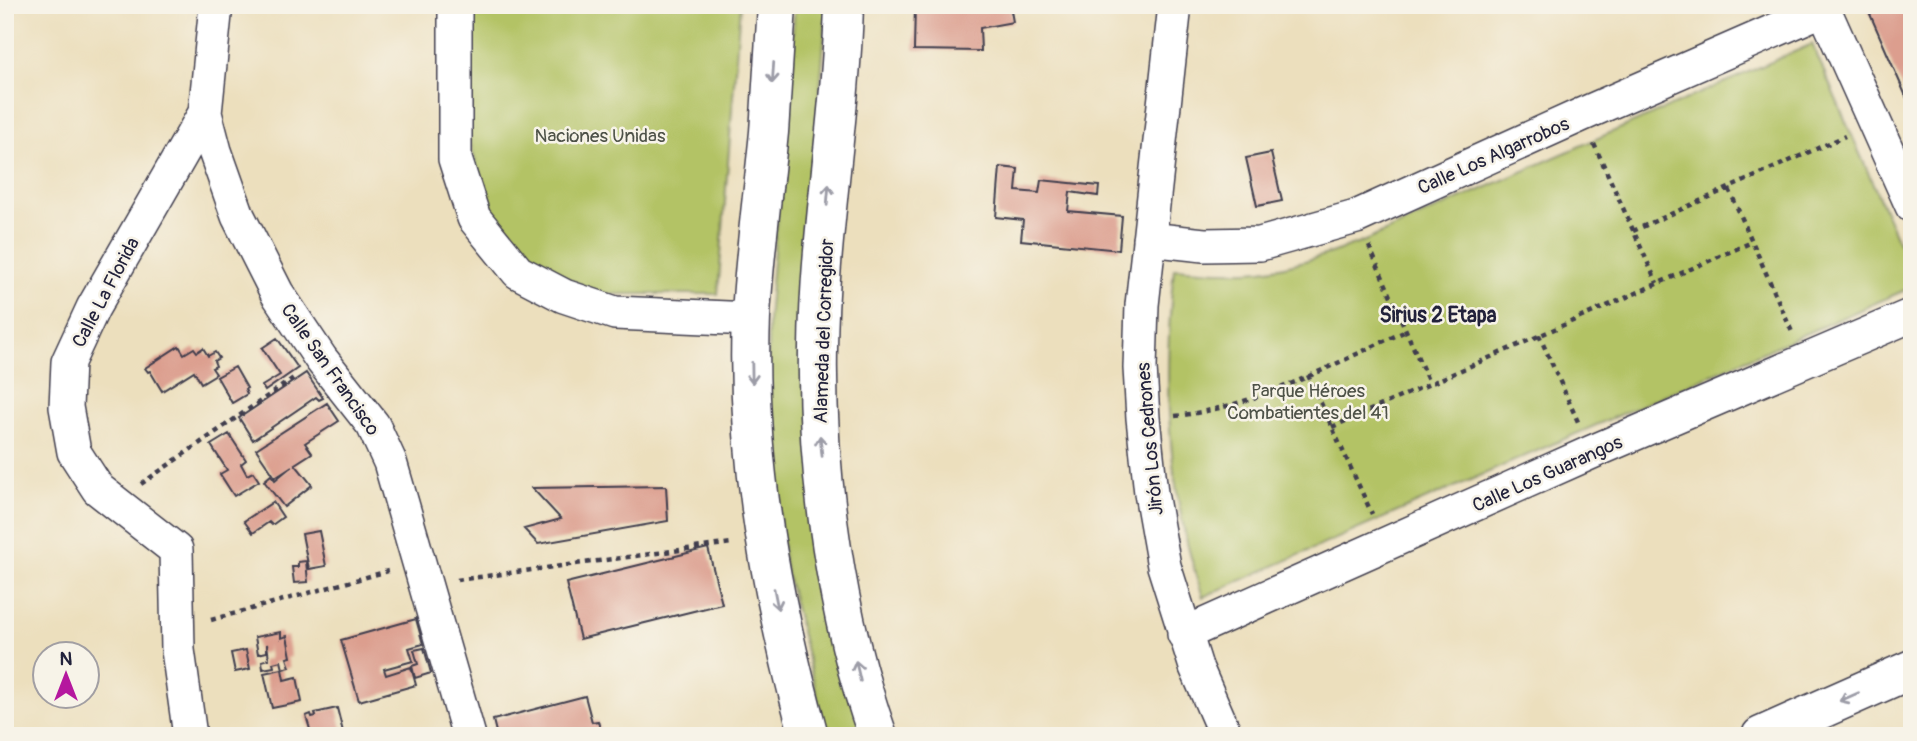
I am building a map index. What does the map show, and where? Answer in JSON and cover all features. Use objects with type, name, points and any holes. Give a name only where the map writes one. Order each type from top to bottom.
[{"type":"main road","points":[[777,5],[769,132],[751,319],[755,470],[765,540],[787,651],[809,736]]},
{"type":"main road","name":"Alameda del Corregidor","points":[[844,5],[819,335],[820,435],[829,522],[843,605],[865,699],[878,736]]},
{"type":"main road","points":[[1761,736],[1912,669]]},
{"type":"street","name":"Calle San Francisco","points":[[216,5],[205,113],[215,151],[238,216],[277,293],[321,359],[373,425],[382,443],[469,736]]},
{"type":"street","points":[[455,5],[455,159],[474,218],[518,272],[564,296],[615,313],[751,319]]},
{"type":"street","name":"Jirón Los Cedrones","points":[[1175,5],[1142,305],[1140,368],[1143,418],[1151,493],[1164,566],[1196,667],[1226,736]]},
{"type":"street","points":[[1823,7],[1912,206]]},
{"type":"street","name":"Calle Los Algarrobos","points":[[1149,239],[1204,245],[1260,244],[1356,217],[1823,7]]},
{"type":"street","name":"Calle La Florida","points":[[190,736],[177,630],[176,550],[99,489],[74,452],[66,407],[68,362],[93,308],[205,113]]},
{"type":"street","name":"Calle Los Guarangos","points":[[1184,634],[1592,452],[1912,315]]},
{"type":"path","points":[[1581,115],[1657,284]]},
{"type":"path","points":[[1633,232],[1874,123]]},
{"type":"path","points":[[1729,188],[1805,361]]},
{"type":"path","points":[[1356,217],[1429,383]]},
{"type":"path","points":[[1332,427],[1752,242]]},
{"type":"path","points":[[1143,418],[1226,408],[1254,399],[1406,331]]},
{"type":"path","points":[[1539,335],[1592,452]]},
{"type":"path","points":[[114,502],[321,359]]},
{"type":"path","points":[[1308,375],[1386,545]]},
{"type":"path","points":[[177,630],[422,573],[765,540]]},
{"type":"green space","name":"Naciones Unidas","points":[[464,5],[740,5],[718,294],[601,294],[535,264],[487,204],[465,124]]},
{"type":"green space","points":[[795,5],[827,5],[807,250],[862,736],[827,736],[784,563],[768,404],[768,320]]},
{"type":"green space","name":"Parque Héroes Combatientes del 41","points":[[1812,44],[1912,273],[1912,287],[1203,597],[1181,516],[1170,434],[1168,351],[1174,268],[1261,270],[1299,263],[1360,243]]},
{"type":"building","points":[[915,5],[1010,5],[1013,22],[980,28],[981,51],[914,50]]},
{"type":"building","points":[[1866,5],[1912,5],[1912,110]]},
{"type":"building","points":[[1271,153],[1282,201],[1257,206],[1246,158]]},
{"type":"building","points":[[1000,167],[1018,169],[1016,191],[1039,193],[1041,180],[1099,186],[1098,196],[1070,192],[1068,211],[1122,216],[1119,250],[1021,240],[1023,220],[996,217]]},
{"type":"building","points":[[277,338],[298,368],[265,391],[262,386],[280,375],[262,348]]},
{"type":"building","points":[[179,346],[184,354],[194,348],[197,352],[203,348],[208,356],[215,352],[219,358],[214,361],[216,366],[212,368],[216,374],[201,383],[194,371],[162,391],[150,371],[145,368]]},
{"type":"building","points":[[235,367],[247,388],[247,394],[232,403],[217,377]]},
{"type":"building","points":[[306,373],[323,398],[319,400],[316,397],[253,440],[239,418]]},
{"type":"building","points":[[327,403],[339,421],[305,443],[312,453],[295,464],[312,485],[284,507],[264,481],[271,475],[275,480],[292,466],[275,477],[256,449]]},
{"type":"building","points":[[229,434],[246,460],[241,464],[247,475],[253,472],[259,481],[234,496],[220,474],[227,470],[211,445]]},
{"type":"building","points":[[666,486],[668,521],[538,544],[524,529],[561,519],[532,488]]},
{"type":"building","points":[[273,502],[283,517],[272,525],[269,522],[253,533],[244,521]]},
{"type":"building","points":[[319,531],[326,566],[309,569],[302,534]]},
{"type":"building","points":[[708,548],[722,604],[580,639],[566,583]]},
{"type":"building","points":[[306,561],[308,582],[294,583],[292,567],[298,567],[298,562]]},
{"type":"building","points":[[416,619],[423,644],[409,648],[413,661],[384,669],[386,675],[411,667],[416,685],[359,701],[341,640]]},
{"type":"building","points":[[281,632],[281,638],[287,636],[291,657],[287,658],[290,667],[283,669],[281,661],[273,663],[274,667],[263,669],[262,661],[269,659],[267,644],[267,652],[258,654],[255,637]]},
{"type":"building","points":[[424,648],[431,673],[415,678],[412,666],[418,664],[414,650]]},
{"type":"building","points":[[246,650],[250,669],[235,672],[231,653]]},
{"type":"building","points":[[282,669],[284,680],[297,677],[302,702],[272,708],[264,673]]},
{"type":"building","points":[[585,696],[592,722],[598,721],[600,729],[595,731],[596,734],[497,736],[493,720]]},
{"type":"building","points":[[337,708],[344,736],[312,736],[306,716],[316,716],[315,713]]},
{"type":"district","name":"Sirius 2 Etapa","points":[[1438,315]]}]
